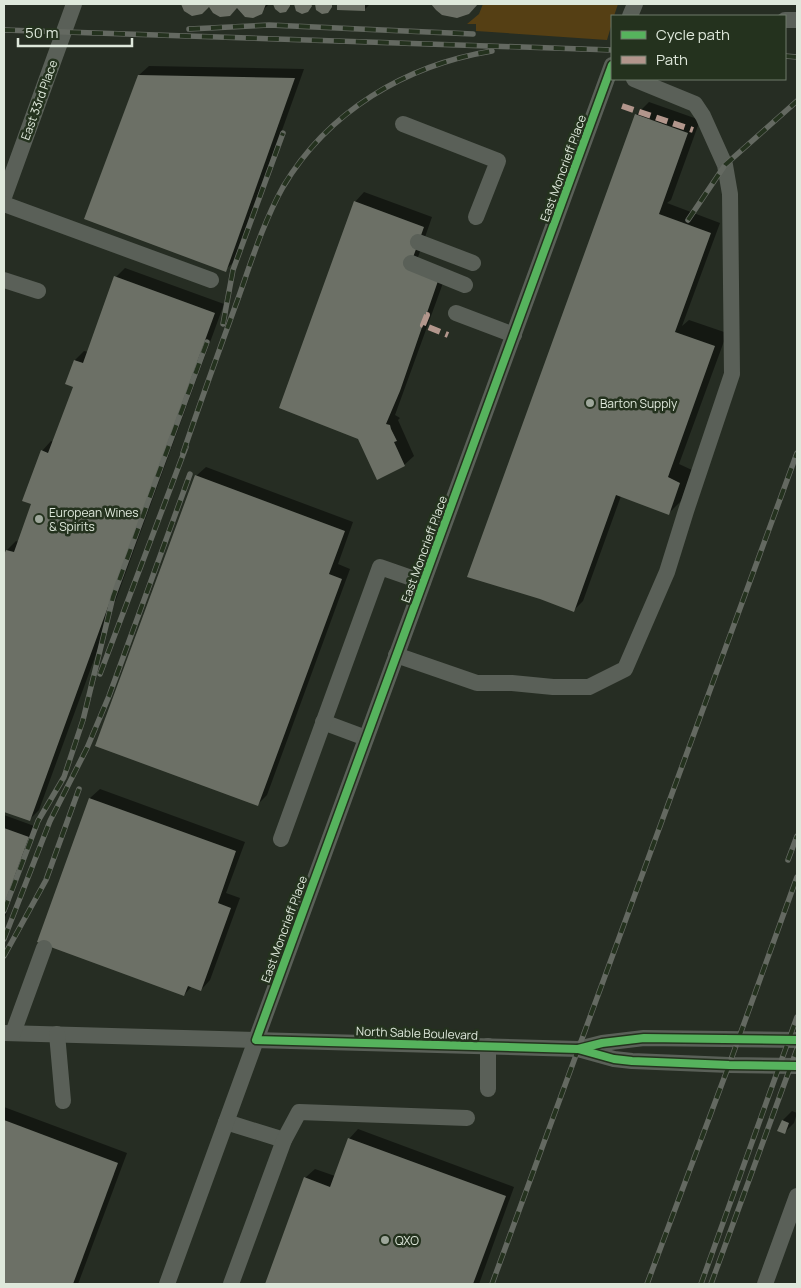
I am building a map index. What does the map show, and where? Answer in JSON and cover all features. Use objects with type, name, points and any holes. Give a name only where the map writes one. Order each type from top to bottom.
[{"type":"street","name":"East 33rd Place","points":[[4,197],[72,4]]},
{"type":"street","name":"East Moncrieff Place","points":[[167,1284],[611,71]]},
{"type":"street","points":[[396,655],[477,683],[589,687],[625,669],[667,572],[732,374],[730,194],[725,165],[696,104],[636,80]]},
{"type":"street","points":[[403,124],[498,161],[476,217]]},
{"type":"street","points":[[4,204],[211,280]]},
{"type":"street","points":[[415,253],[469,274]]},
{"type":"street","points":[[4,280],[38,291]]},
{"type":"street","points":[[456,313],[514,335]]},
{"type":"street","points":[[281,839],[380,567],[423,582]]},
{"type":"street","points":[[323,722],[366,738]]},
{"type":"street","points":[[8,1033],[44,948]]},
{"type":"street","name":"North Sable Boulevard","points":[[8,1033],[578,1049],[614,1059],[632,1061],[797,1066]]},
{"type":"street","points":[[57,1034],[63,1101]]},
{"type":"street","name":"North Sable Boulevard","points":[[578,1049],[602,1043],[644,1038],[797,1040]]},
{"type":"street","points":[[488,1046],[488,1089]]},
{"type":"street","points":[[231,1284],[284,1140],[299,1112],[467,1118]]},
{"type":"street","points":[[226,1122],[284,1140]]},
{"type":"street","points":[[765,1284],[797,1196]]},
{"type":"shaded area","points":[[483,4],[618,4],[614,15],[611,15],[611,26],[607,40],[476,31],[476,24],[467,24],[479,14]]},
{"type":"building","points":[[181,4],[266,4],[262,14],[253,18],[245,17],[237,8],[230,16],[220,17],[213,13],[209,7],[202,14],[192,16],[184,11]]},
{"type":"building","points":[[273,4],[290,4],[290,6],[286,12],[280,13]]},
{"type":"building","points":[[294,4],[311,4],[312,6],[308,12],[302,14],[296,11]]},
{"type":"building","points":[[315,4],[332,4],[332,7],[328,13],[322,14],[316,10]]},
{"type":"building","points":[[337,4],[365,4],[365,11],[337,10]]},
{"type":"building","points":[[431,4],[478,4],[469,14],[457,18],[442,15]]},
{"type":"building","points":[[138,75],[295,78],[226,272],[84,219]]},
{"type":"building","name":"Barton Supply","points":[[635,114],[688,133],[659,214],[711,233],[675,332],[715,346],[668,477],[680,483],[669,515],[616,495],[574,612],[540,599],[467,577]]},
{"type":"building","points":[[354,201],[424,227],[411,263],[438,281],[400,391],[386,424],[390,425],[397,441],[394,442],[405,466],[377,480],[358,439],[279,408]]},
{"type":"building","points":[[114,276],[215,313],[30,821],[4,812],[4,555],[6,550],[14,552],[31,504],[22,501],[41,450],[48,453],[73,387],[65,384],[74,360],[83,363]]},
{"type":"building","points":[[195,475],[345,531],[329,574],[342,579],[258,806],[95,746]]},
{"type":"building","points":[[89,798],[236,851],[218,903],[231,908],[201,991],[188,986],[184,996],[37,942]]},
{"type":"building","points":[[4,828],[29,837],[4,905]]},
{"type":"building","points":[[4,1120],[118,1163],[73,1284],[4,1284]]},
{"type":"building","points":[[782,1120],[789,1123],[785,1134],[777,1131]]},
{"type":"building","name":"QXO","points":[[348,1138],[506,1196],[473,1284],[265,1284],[304,1177],[330,1187]]},
{"type":"railway","points":[[189,29],[269,25],[473,34]]},
{"type":"railway","points":[[4,30],[611,50]]},
{"type":"railway","points":[[183,453],[264,227],[283,187],[301,160],[346,114],[400,80],[429,67],[492,51]]},
{"type":"railway","points":[[786,56],[797,57]]},
{"type":"railway","points":[[688,220],[725,165],[797,101]]},
{"type":"railway","points":[[223,324],[233,270],[283,133]]},
{"type":"railway","points":[[4,911],[38,821],[64,777],[83,720],[113,597],[207,342]]},
{"type":"railway","points":[[100,674],[186,447]]},
{"type":"railway","points":[[492,1284],[797,453]]},
{"type":"railway","points":[[4,939],[50,821],[87,748],[109,696],[190,474]]},
{"type":"railway","points":[[4,956],[46,880],[79,789]]},
{"type":"railway","points":[[788,860],[797,836]]},
{"type":"railway","points":[[647,1284],[797,877]]},
{"type":"railway","points":[[701,1284],[797,1017]]},
{"type":"railway","points":[[711,1284],[797,1049]]},
{"type":"marked path","points":[[622,106],[693,130]]},
{"type":"marked path","points":[[426,315],[423,325],[448,335]]},
{"type":"cycle path","points":[[611,68],[256,1040],[578,1049],[614,1059],[632,1061],[797,1066]]},
{"type":"cycle path","points":[[578,1049],[602,1043],[644,1038],[797,1040]]},
{"type":"place","name":"Barton Supply","points":[[590,403]]},
{"type":"place","name":"European Wines & Spirits","points":[[39,519]]},
{"type":"place","name":"QXO","points":[[385,1240]]}]
